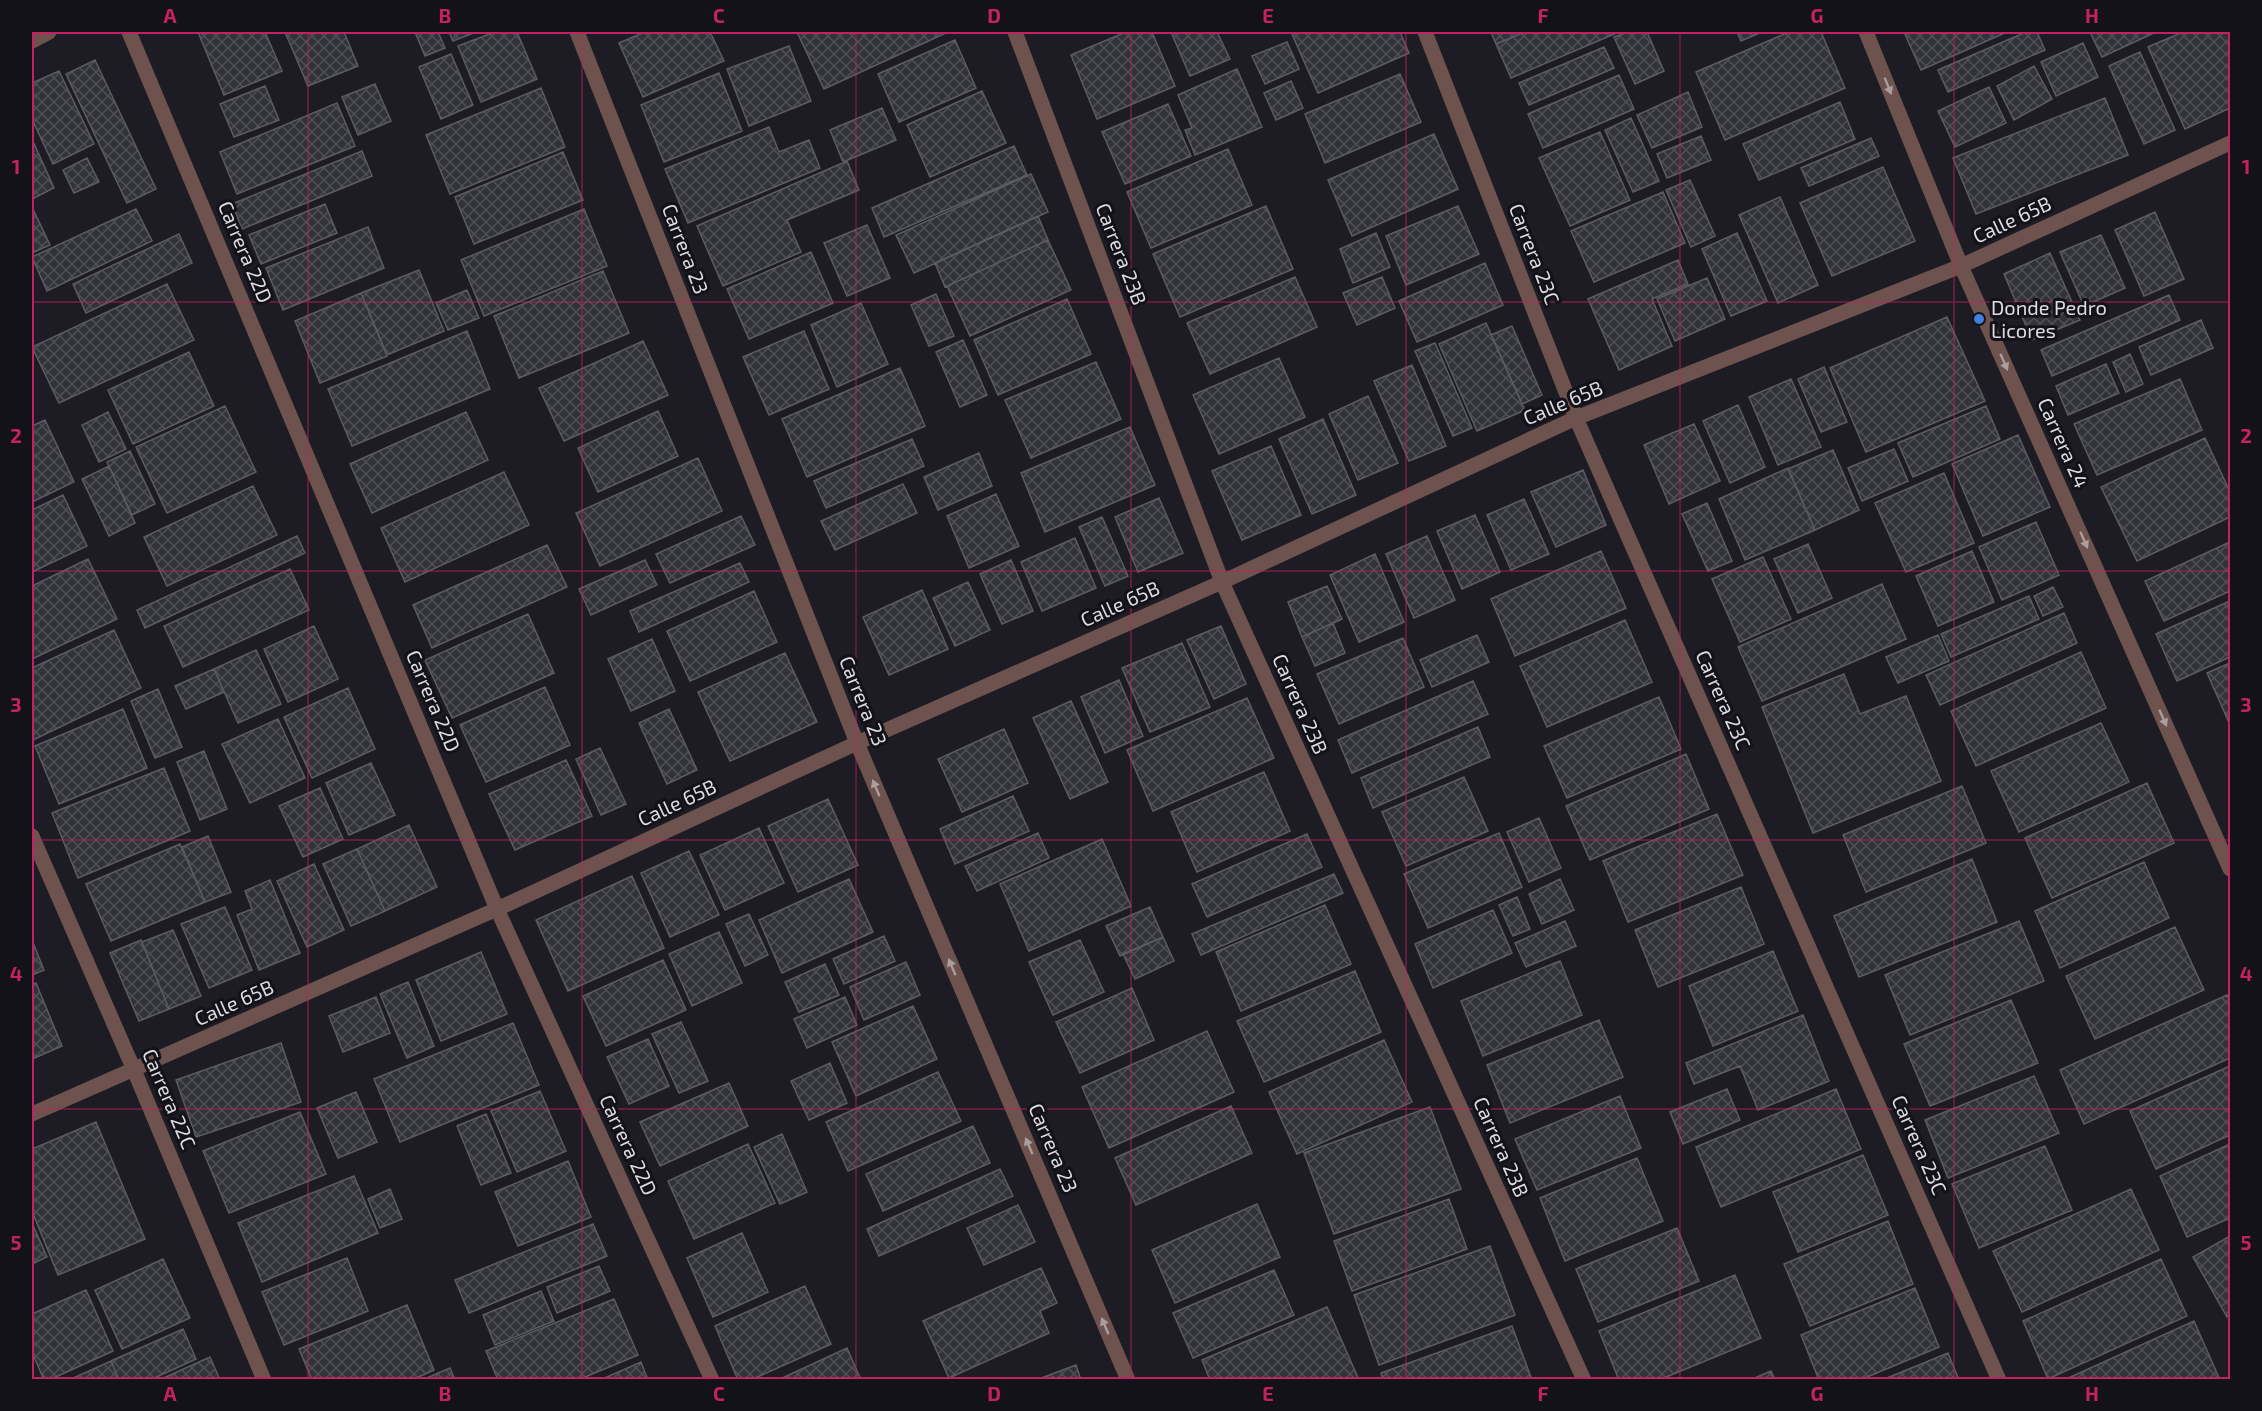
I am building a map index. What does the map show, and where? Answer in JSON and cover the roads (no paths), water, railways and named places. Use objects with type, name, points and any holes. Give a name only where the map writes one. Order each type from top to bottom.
[{"type":"street","points":[[32,40],[50,32]]},
{"type":"street","name":"Carrera 22D","points":[[129,32],[497,909],[712,1380]]},
{"type":"street","name":"Carrera 23","points":[[577,32],[857,743],[1128,1380]]},
{"type":"street","name":"Carrera 23B","points":[[1015,32],[1222,582],[1584,1380]]},
{"type":"street","name":"Carrera 23C","points":[[1425,32],[1576,418],[1999,1380]]},
{"type":"street","name":"Carrera 24","points":[[1866,32],[1961,266],[2230,869]]},
{"type":"street","name":"Calle 65B","points":[[32,1114],[497,909],[857,743],[1222,582],[1576,418],[1961,266],[2230,143]]},
{"type":"street","name":"Carrera 22C","points":[[32,836],[134,1070],[264,1380]]},
{"type":"place","name":"Donde Pedro Licores","points":[[1979,319]]}]
